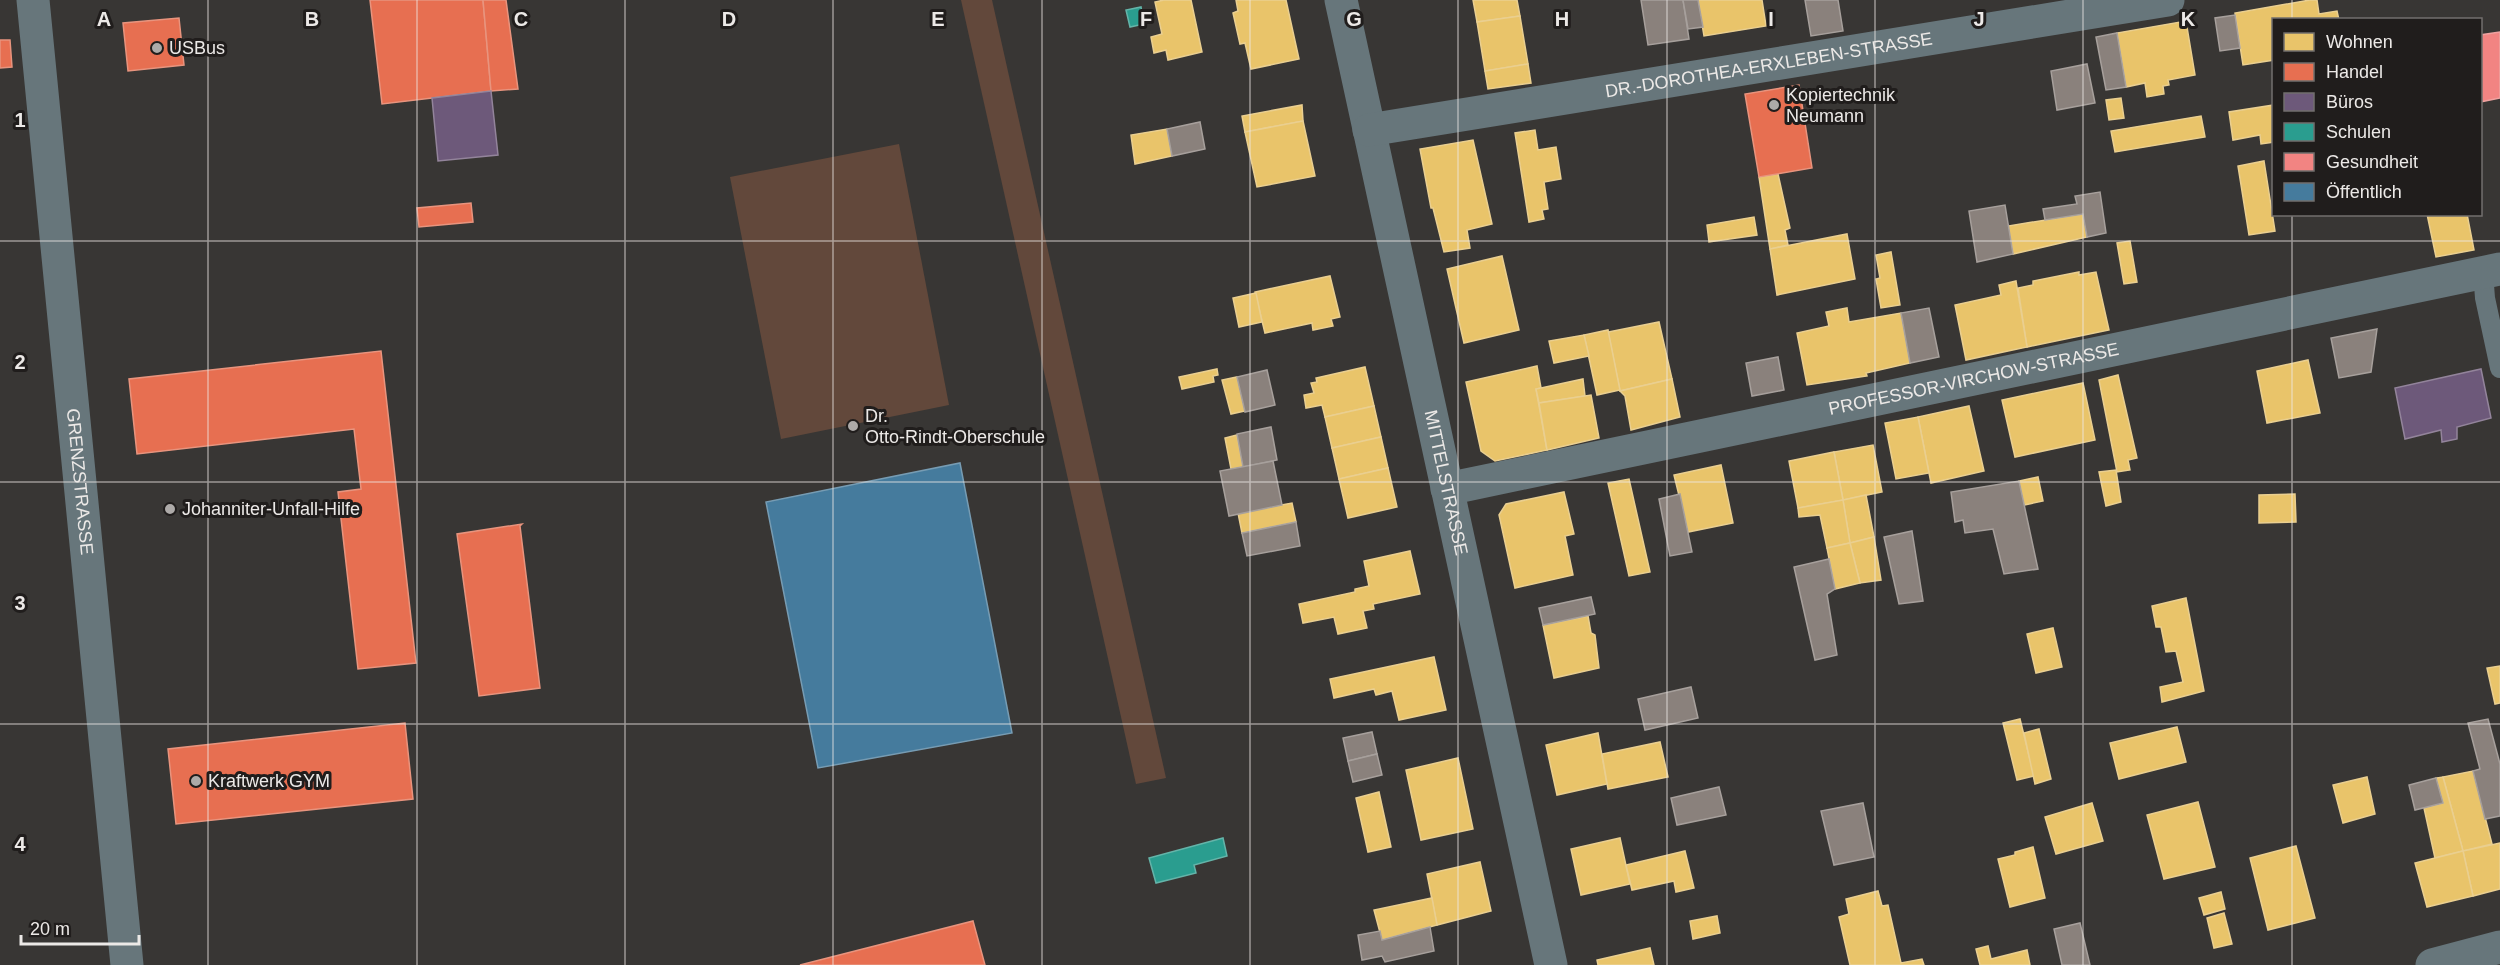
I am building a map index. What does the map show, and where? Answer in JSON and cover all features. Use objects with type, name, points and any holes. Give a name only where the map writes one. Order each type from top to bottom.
[{"type":"street","name":"GRENZSTRASSE","points":[[33,0],[127,965]]},
{"type":"street","name":"MITTELSTRASSE","points":[[1341,0],[1551,965]]},
{"type":"street","name":"DR.-DOROTHEA-ERXLEBEN-STRASSE","points":[[1369,130],[2168,0]]},
{"type":"street","name":"PROFESSOR-VIRCHOW-STRASSE","points":[[1447,489],[2491,271]]},
{"type":"street","points":[[2432,965],[2500,947]]},
{"type":"lane","points":[[2491,271],[2485,298],[2500,368]]},
{"type":"shaded area","points":[[961,0],[992,0],[1166,778],[1136,784]]},
{"type":"shaded area","points":[[899,144],[949,405],[781,439],[730,177]]},
{"type":"building: Wohnen","points":[[1191,0],[1202,52],[1168,60],[1166,50],[1154,53],[1151,37],[1162,34],[1155,2]]},
{"type":"building: Wohnen","points":[[1236,0],[1286,0],[1299,59],[1251,69],[1245,43],[1240,44],[1233,13],[1238,11]]},
{"type":"building: Wohnen","points":[[1473,0],[1517,0],[1520,16],[1477,22]]},
{"type":"building: Wohnen","points":[[1698,0],[1762,0],[1766,26],[1704,36]]},
{"type":"building: Wohnen","points":[[2317,0],[2319,14],[2337,11],[2339,18],[2272,18],[2272,60],[2243,65],[2235,13]]},
{"type":"building: Wohnen","points":[[1520,16],[1528,64],[1485,71],[1477,22]]},
{"type":"building: Wohnen","points":[[2186,21],[2195,75],[2168,80],[2169,85],[2163,86],[2164,94],[2147,97],[2145,83],[2126,87],[2117,33]]},
{"type":"building: Wohnen","points":[[1528,64],[1531,83],[1488,89],[1485,71]]},
{"type":"building: Wohnen","points":[[2121,98],[2124,118],[2109,120],[2106,100]]},
{"type":"building: Wohnen","points":[[1302,105],[1303,121],[1245,132],[1242,116]]},
{"type":"building: Wohnen","points":[[2272,105],[2272,142],[2261,144],[2260,135],[2233,140],[2229,112]]},
{"type":"building: Wohnen","points":[[2201,116],[2205,137],[2115,152],[2111,131]]},
{"type":"building: Wohnen","points":[[1303,121],[1315,176],[1257,187],[1245,132]]},
{"type":"building: Wohnen","points":[[1167,129],[1172,156],[1135,164],[1131,135]]},
{"type":"building: Wohnen","points":[[1535,130],[1538,150],[1556,147],[1561,179],[1544,182],[1548,209],[1542,210],[1544,219],[1529,222],[1515,133]]},
{"type":"building: Wohnen","points":[[1473,140],[1492,224],[1467,230],[1470,248],[1444,252],[1433,208],[1431,208],[1420,149]]},
{"type":"building: Wohnen","points":[[2264,161],[2275,231],[2249,235],[2238,166]]},
{"type":"building: Wohnen","points":[[1778,174],[1790,228],[1785,230],[1788,245],[1770,249],[1759,177]]},
{"type":"building: Wohnen","points":[[2083,214],[2087,237],[2013,254],[2008,226]]},
{"type":"building: Wohnen","points":[[2427,216],[2467,216],[2474,250],[2436,257]]},
{"type":"building: Wohnen","points":[[1754,217],[1757,235],[1709,242],[1707,225]]},
{"type":"building: Wohnen","points":[[1847,234],[1855,279],[1777,295],[1770,249]]},
{"type":"building: Wohnen","points":[[2130,241],[2137,282],[2124,284],[2117,243]]},
{"type":"building: Wohnen","points":[[1891,252],[1900,305],[1881,308],[1876,279],[1880,278],[1876,255]]},
{"type":"building: Wohnen","points":[[1502,256],[1519,330],[1464,343],[1447,269]]},
{"type":"building: Wohnen","points":[[2079,272],[2079,275],[2096,272],[2109,330],[2027,347],[2018,288],[2033,285],[2033,281]]},
{"type":"building: Wohnen","points":[[1330,276],[1340,317],[1331,319],[1333,326],[1313,330],[1312,323],[1265,333],[1255,292]]},
{"type":"building: Wohnen","points":[[2016,281],[2027,347],[1966,360],[1955,305],[2001,295],[1999,285]]},
{"type":"building: Wohnen","points":[[1256,293],[1262,322],[1239,327],[1233,298]]},
{"type":"building: Wohnen","points":[[1847,308],[1849,322],[1901,313],[1910,363],[1866,373],[1867,376],[1807,385],[1797,333],[1829,326],[1826,312]]},
{"type":"building: Wohnen","points":[[1659,322],[1672,379],[1620,391],[1608,332]]},
{"type":"building: Wohnen","points":[[1608,330],[1620,390],[1597,395],[1584,335]]},
{"type":"building: Wohnen","points":[[1584,335],[1589,356],[1554,363],[1549,341]]},
{"type":"building: Wohnen","points":[[2308,360],[2320,413],[2267,423],[2257,371]]},
{"type":"building: Wohnen","points":[[1537,366],[1541,388],[1536,389],[1547,450],[1495,461],[1481,451],[1466,382]]},
{"type":"building: Wohnen","points":[[1365,367],[1374,406],[1325,417],[1322,405],[1306,408],[1304,395],[1314,393],[1311,383],[1317,382],[1316,378]]},
{"type":"building: Wohnen","points":[[1217,369],[1218,375],[1213,376],[1214,382],[1182,389],[1179,377]]},
{"type":"building: Wohnen","points":[[2118,375],[2137,458],[2128,460],[2130,470],[2117,472],[2099,380]]},
{"type":"building: Wohnen","points":[[1237,377],[1245,411],[1231,414],[1222,380]]},
{"type":"building: Wohnen","points":[[1583,379],[1585,396],[1539,403],[1536,389]]},
{"type":"building: Wohnen","points":[[1672,379],[1680,417],[1631,430],[1625,396],[1620,391]]},
{"type":"building: Wohnen","points":[[2083,383],[2095,440],[2015,457],[2002,400]]},
{"type":"building: Wohnen","points":[[1591,395],[1599,438],[1547,450],[1539,403]]},
{"type":"building: Wohnen","points":[[1374,406],[1381,437],[1332,448],[1325,417]]},
{"type":"building: Wohnen","points":[[1969,406],[1984,471],[1931,483],[1918,417]]},
{"type":"building: Wohnen","points":[[1918,417],[1929,473],[1896,479],[1885,423]]},
{"type":"building: Wohnen","points":[[1237,435],[1243,467],[1231,469],[1225,438]]},
{"type":"building: Wohnen","points":[[1381,437],[1388,468],[1339,479],[1332,448]]},
{"type":"building: Wohnen","points":[[1873,445],[1882,492],[1843,500],[1834,452]]},
{"type":"building: Wohnen","points":[[1834,452],[1843,500],[1798,508],[1789,461]]},
{"type":"building: Wohnen","points":[[1721,465],[1733,523],[1688,532],[1674,475]]},
{"type":"building: Wohnen","points":[[1388,468],[1397,507],[1348,518],[1339,479]]},
{"type":"building: Wohnen","points":[[2116,470],[2121,502],[2106,506],[2099,472]]},
{"type":"building: Wohnen","points":[[2038,477],[2043,501],[2024,505],[2019,481]]},
{"type":"building: Wohnen","points":[[1629,479],[1650,572],[1629,576],[1608,483]]},
{"type":"building: Wohnen","points":[[1564,492],[1574,534],[1565,536],[1573,575],[1515,588],[1499,515],[1506,504]]},
{"type":"building: Wohnen","points":[[2295,494],[2296,522],[2259,523],[2259,495]]},
{"type":"building: Wohnen","points":[[1866,495],[1874,537],[1850,543],[1843,500]]},
{"type":"building: Wohnen","points":[[1843,500],[1850,543],[1827,548],[1820,515],[1799,517],[1798,508]]},
{"type":"building: Wohnen","points":[[1292,503],[1296,522],[1242,533],[1238,513]]},
{"type":"building: Wohnen","points":[[1874,537],[1881,580],[1860,583],[1850,543]]},
{"type":"building: Wohnen","points":[[1850,543],[1860,583],[1835,589],[1827,548]]},
{"type":"building: Wohnen","points":[[1410,551],[1420,594],[1373,604],[1374,609],[1363,611],[1367,628],[1338,634],[1334,617],[1303,623],[1299,604],[1355,592],[1355,589],[1369,586],[1364,561]]},
{"type":"building: Wohnen","points":[[2186,598],[2204,691],[2162,702],[2160,687],[2183,682],[2176,651],[2166,652],[2161,627],[2156,627],[2152,606]]},
{"type":"building: Wohnen","points":[[1588,616],[1591,633],[1595,635],[1599,668],[1554,678],[1543,625]]},
{"type":"building: Wohnen","points":[[2053,628],[2062,667],[2036,673],[2027,634]]},
{"type":"building: Wohnen","points":[[1434,657],[1446,710],[1399,720],[1392,691],[1376,695],[1374,689],[1334,698],[1330,679]]},
{"type":"building: Wohnen","points":[[2500,666],[2500,703],[2495,704],[2487,668]]},
{"type":"building: Wohnen","points":[[2020,719],[2034,776],[2017,780],[2003,723]]},
{"type":"building: Wohnen","points":[[2177,727],[2186,762],[2119,779],[2110,743]]},
{"type":"building: Wohnen","points":[[2039,729],[2051,779],[2035,784],[2024,733]]},
{"type":"building: Wohnen","points":[[1598,733],[1607,784],[1557,795],[1546,745]]},
{"type":"building: Wohnen","points":[[1660,742],[1668,777],[1608,789],[1602,754]]},
{"type":"building: Wohnen","points":[[1458,758],[1473,829],[1421,840],[1406,770]]},
{"type":"building: Wohnen","points":[[2473,771],[2492,844],[2463,851],[2443,777]]},
{"type":"building: Wohnen","points":[[2367,777],[2375,814],[2343,823],[2333,785]]},
{"type":"building: Wohnen","points":[[2443,777],[2463,851],[2435,858],[2424,808],[2443,803],[2436,778]]},
{"type":"building: Wohnen","points":[[1379,792],[1391,847],[1368,852],[1356,798]]},
{"type":"building: Wohnen","points":[[2198,802],[2215,867],[2164,879],[2147,815]]},
{"type":"building: Wohnen","points":[[2092,803],[2103,841],[2056,854],[2045,817]]},
{"type":"building: Wohnen","points":[[1620,838],[1630,884],[1581,895],[1571,849]]},
{"type":"building: Wohnen","points":[[2500,843],[2500,889],[2473,896],[2463,851]]},
{"type":"building: Wohnen","points":[[2296,846],[2315,918],[2268,930],[2250,858]]},
{"type":"building: Wohnen","points":[[2033,847],[2045,898],[2010,907],[1998,859]]},
{"type":"building: Wohnen","points":[[1685,851],[1694,888],[1676,892],[1674,881],[1632,890],[1626,865]]},
{"type":"building: Wohnen","points":[[2463,851],[2473,896],[2427,907],[2415,863]]},
{"type":"building: Wohnen","points":[[1480,862],[1491,911],[1437,925],[1427,874]]},
{"type":"building: Wohnen","points":[[1878,891],[1882,906],[1888,905],[1901,963],[1922,959],[1924,965],[1850,965],[1839,917],[1849,914],[1846,899]]},
{"type":"building: Wohnen","points":[[2221,892],[2225,909],[2204,915],[2199,898]]},
{"type":"building: Wohnen","points":[[1432,898],[1437,925],[1382,940],[1374,910]]},
{"type":"building: Wohnen","points":[[2224,913],[2232,944],[2214,948],[2207,918]]},
{"type":"building: Wohnen","points":[[1717,916],[1720,933],[1693,939],[1690,921]]},
{"type":"building: Wohnen","points":[[1988,946],[1991,959],[2027,950],[2030,965],[1980,965],[1976,949]]},
{"type":"building: Wohnen","points":[[1650,948],[1654,965],[1598,965],[1597,960]]},
{"type":"building: Handel","points":[[370,0],[483,0],[491,91],[382,104]]},
{"type":"building: Handel","points":[[483,0],[506,0],[518,89],[491,91]]},
{"type":"building: Handel","points":[[179,18],[184,65],[128,71],[123,23]]},
{"type":"building: Handel","points":[[0,40],[10,40],[12,67],[0,68]]},
{"type":"building: Handel","points":[[1799,85],[1812,168],[1759,177],[1745,94]]},
{"type":"building: Handel","points":[[471,203],[473,222],[419,227],[417,208]]},
{"type":"building: Handel","points":[[381,351],[416,663],[358,669],[338,492],[361,489],[354,429],[137,454],[129,379]]},
{"type":"building: Handel","points":[[522,524],[520,526],[540,688],[479,696],[457,534]]},
{"type":"building: Handel","points":[[405,723],[413,799],[176,824],[168,749]]},
{"type":"building: Handel","points":[[973,921],[985,965],[800,965]]},
{"type":"building: Büros","points":[[491,91],[498,155],[438,161],[432,98]]},
{"type":"building: Büros","points":[[2481,369],[2491,418],[2457,427],[2457,439],[2442,442],[2441,430],[2405,439],[2395,388]]},
{"type":"building: Schulen","points":[[1141,7],[1144,24],[1130,27],[1126,10]]},
{"type":"building: Schulen","points":[[1223,838],[1227,856],[1194,865],[1196,873],[1156,883],[1149,858]]},
{"type":"building: Gesundheit","points":[[2500,32],[2500,98],[2482,102],[2482,35]]},
{"type":"building: Öffentlich","points":[[960,463],[1012,733],[818,768],[766,502]]},
{"type":"building: Industrie","points":[[1641,0],[1683,0],[1689,39],[1648,45]]},
{"type":"building: Industrie","points":[[1683,0],[1698,0],[1703,27],[1688,29]]},
{"type":"building: Industrie","points":[[1805,0],[1838,0],[1843,31],[1811,36]]},
{"type":"building: Industrie","points":[[2235,15],[2240,48],[2220,51],[2215,18]]},
{"type":"building: Industrie","points":[[2117,33],[2126,87],[2106,90],[2096,37]]},
{"type":"building: Industrie","points":[[2087,64],[2095,103],[2057,110],[2051,71]]},
{"type":"building: Industrie","points":[[1200,122],[1205,149],[1172,156],[1167,129]]},
{"type":"building: Industrie","points":[[2100,192],[2106,233],[2087,237],[2083,214],[2045,220],[2043,209],[2077,204],[2075,196]]},
{"type":"building: Industrie","points":[[2005,205],[2013,254],[1977,262],[1969,211]]},
{"type":"building: Industrie","points":[[1929,308],[1939,357],[1910,363],[1901,313]]},
{"type":"building: Industrie","points":[[2377,329],[2371,372],[2339,378],[2331,338]]},
{"type":"building: Industrie","points":[[1778,357],[1784,390],[1752,396],[1746,363]]},
{"type":"building: Industrie","points":[[1267,370],[1275,405],[1245,412],[1237,377]]},
{"type":"building: Industrie","points":[[1271,427],[1277,460],[1243,467],[1237,434]]},
{"type":"building: Industrie","points":[[1273,461],[1282,505],[1229,516],[1220,471]]},
{"type":"building: Industrie","points":[[2019,481],[2038,569],[2004,574],[1993,529],[1965,533],[1963,520],[1955,522],[1951,492]]},
{"type":"building: Industrie","points":[[1680,494],[1692,552],[1670,556],[1659,499]]},
{"type":"building: Industrie","points":[[1296,522],[1300,546],[1247,556],[1242,533]]},
{"type":"building: Industrie","points":[[1912,531],[1923,601],[1899,604],[1884,537]]},
{"type":"building: Industrie","points":[[1829,559],[1835,589],[1827,594],[1837,655],[1815,660],[1794,567]]},
{"type":"building: Industrie","points":[[1591,597],[1595,614],[1543,625],[1539,608]]},
{"type":"building: Industrie","points":[[1691,687],[1698,718],[1645,730],[1638,699]]},
{"type":"building: Industrie","points":[[2488,719],[2500,764],[2500,816],[2485,819],[2473,771],[2480,769],[2468,723]]},
{"type":"building: Industrie","points":[[1372,732],[1377,754],[1348,761],[1343,738]]},
{"type":"building: Industrie","points":[[1377,754],[1382,775],[1353,782],[1348,761]]},
{"type":"building: Industrie","points":[[2436,778],[2443,803],[2415,810],[2409,785]]},
{"type":"building: Industrie","points":[[1719,787],[1726,815],[1677,825],[1671,798]]},
{"type":"building: Industrie","points":[[1863,803],[1874,857],[1834,865],[1821,811]]},
{"type":"building: Industrie","points":[[2080,923],[2090,965],[2062,965],[2054,929]]},
{"type":"building: Industrie","points":[[1430,927],[1434,951],[1385,962],[1382,956],[1362,960],[1358,935],[1380,931],[1382,940]]},
{"type":"place","name":"USBus","points":[[157,48]]},
{"type":"place","name":"Kopiertechnik Neumann","points":[[1774,105]]},
{"type":"place","name":"Dr. Otto-Rindt-Oberschule","points":[[853,426]]},
{"type":"place","name":"Johanniter-Unfall-Hilfe","points":[[170,509]]},
{"type":"place","name":"Kraftwerk GYM","points":[[196,781]]}]
